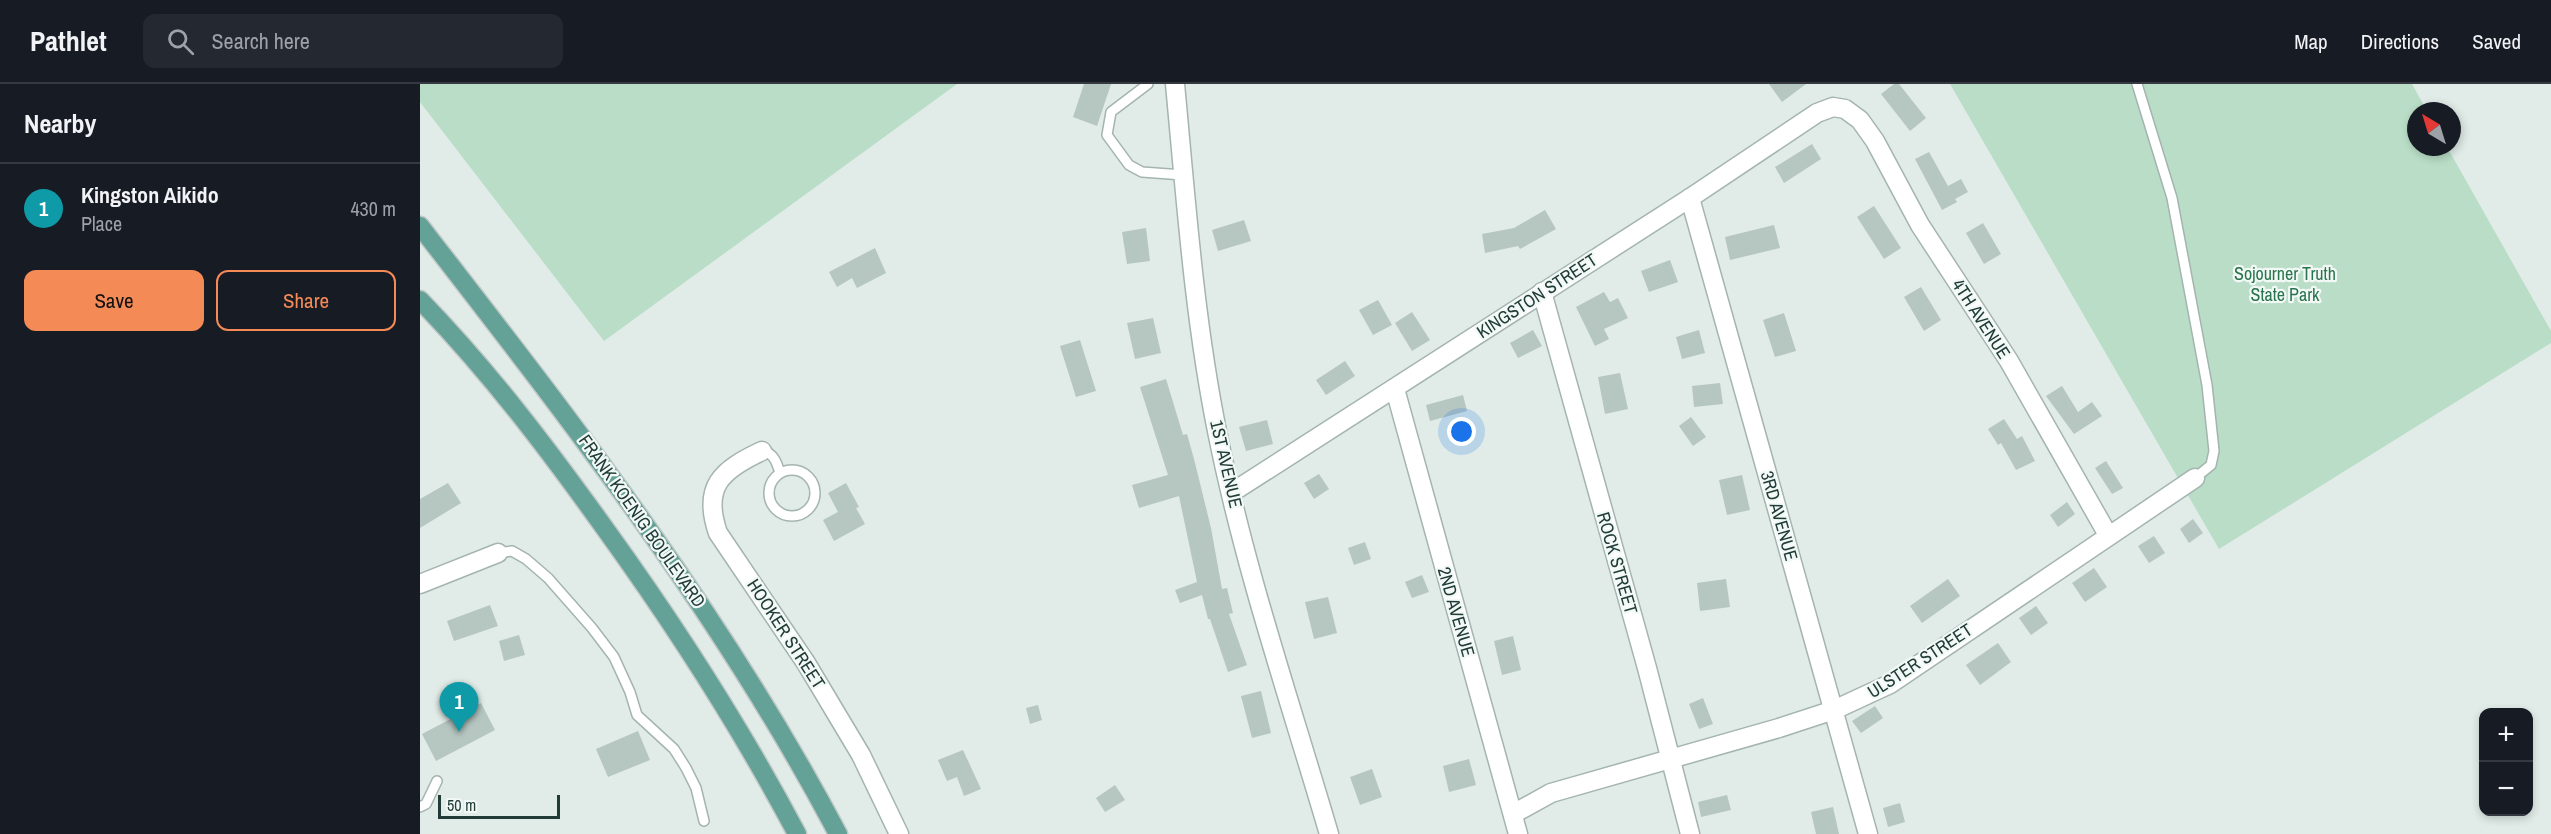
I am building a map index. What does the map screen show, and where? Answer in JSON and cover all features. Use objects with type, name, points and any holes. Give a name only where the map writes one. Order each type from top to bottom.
[{"type":"main road","name":"FRANK KOENIG BOULEVARD","points":[[420,226],[591,447],[671,559],[757,691],[838,834]]},
{"type":"main road","name":"FRANK KOENIG BOULEVARD","points":[[420,300],[513,405],[630,563],[726,710],[797,834]]},
{"type":"street","name":"1ST AVENUE","points":[[1175,84],[1195,298],[1217,431],[1231,493],[1329,834]]},
{"type":"street","name":"KINGSTON STREET","points":[[1231,493],[1690,198],[1817,113],[1833,107],[1845,109]]},
{"type":"street","name":"4TH AVENUE","points":[[1845,109],[1860,120],[1875,141],[1920,225],[2009,360],[2108,535]]},
{"type":"street","name":"3RD AVENUE","points":[[1690,198],[1868,834]]},
{"type":"street","name":"ROCK STREET","points":[[1542,292],[1690,834]]},
{"type":"street","name":"2ND AVENUE","points":[[1395,389],[1518,834]]},
{"type":"street","name":"HOOKER STREET","points":[[762,451],[743,460],[722,477],[712,495],[711,514],[718,533],[806,663],[861,755],[899,834]]},
{"type":"street","name":"ULSTER STREET","points":[[1513,814],[1551,793],[1779,728],[1834,710],[1890,684],[2195,478]]},
{"type":"street","points":[[420,584],[498,553]]},
{"type":"lane","points":[[1148,84],[1111,112],[1107,135],[1129,165],[1142,172],[1183,175]]},
{"type":"lane","points":[[2137,84],[2172,198],[2207,385],[2214,451],[2211,465],[2195,478]]},
{"type":"lane","points":[[762,451],[768,452],[776,460],[780,473]]},
{"type":"lane","points":[[795,470],[802,472],[813,482],[815,489],[813,503],[803,514],[789,516],[782,514],[772,504],[769,491],[771,484],[780,473],[795,470]]},
{"type":"lane","points":[[498,553],[512,551],[526,559],[548,578],[592,628],[614,657],[630,692],[637,716],[674,748],[686,768],[696,788],[704,821]]},
{"type":"lane","points":[[420,807],[426,804],[437,781]]},
{"type":"green space","points":[[420,84],[957,84],[604,341],[420,102]]},
{"type":"green space","name":"Sojourner Truth State Park","points":[[1950,84],[2412,84],[2422,102],[2407,102],[2407,156],[2452,156],[2551,331],[2551,343],[2219,549]]},
{"type":"building","points":[[1084,84],[1111,84],[1097,126],[1073,117]]},
{"type":"building","points":[[1769,84],[1806,84],[1782,102]]},
{"type":"building","points":[[1894,84],[1899,84],[1926,118],[1910,131],[1881,94]]},
{"type":"building","points":[[1812,144],[1821,159],[1784,183],[1775,167]]},
{"type":"building","points":[[1929,152],[1948,186],[1961,179],[1968,192],[1955,199],[1957,202],[1942,210],[1915,159]]},
{"type":"building","points":[[1874,206],[1901,248],[1884,259],[1857,217]]},
{"type":"building","points":[[1545,210],[1556,229],[1520,249],[1518,246],[1485,253],[1482,234],[1514,228]]},
{"type":"building","points":[[1244,220],[1251,241],[1218,251],[1212,230]]},
{"type":"building","points":[[1983,223],[2001,254],[1984,264],[1966,233]]},
{"type":"building","points":[[1774,225],[1780,248],[1730,260],[1725,237]]},
{"type":"building","points":[[1146,228],[1150,261],[1127,264],[1122,232]]},
{"type":"building","points":[[875,248],[886,273],[857,288],[852,278],[837,287],[829,272]]},
{"type":"building","points":[[1670,260],[1678,282],[1649,292],[1641,271]]},
{"type":"building","points":[[1921,287],[1941,320],[1924,331],[1904,297]]},
{"type":"building","points":[[1604,292],[1610,302],[1618,298],[1628,318],[1604,329],[1609,339],[1595,346],[1576,307]]},
{"type":"building","points":[[1378,300],[1392,325],[1373,335],[1359,310]]},
{"type":"building","points":[[1412,312],[1430,340],[1412,351],[1395,323]]},
{"type":"building","points":[[1784,313],[1796,351],[1775,357],[1763,320]]},
{"type":"building","points":[[1153,318],[1161,353],[1135,359],[1127,323]]},
{"type":"building","points":[[1533,330],[1542,346],[1518,358],[1510,343]]},
{"type":"building","points":[[1699,330],[1705,353],[1682,359],[1676,337]]},
{"type":"building","points":[[1080,340],[1096,391],[1076,397],[1060,346]]},
{"type":"building","points":[[1345,361],[1355,376],[1326,395],[1316,380]]},
{"type":"building","points":[[1620,373],[1628,409],[1605,414],[1598,377]]},
{"type":"building","points":[[1166,379],[1183,435],[1187,434],[1211,528],[1222,589],[1227,588],[1233,613],[1229,614],[1247,665],[1228,672],[1210,619],[1208,619],[1202,595],[1180,603],[1175,590],[1197,582],[1179,496],[1139,508],[1132,485],[1168,475],[1140,387]]},
{"type":"building","points":[[1720,383],[1723,404],[1694,407],[1692,386]]},
{"type":"building","points":[[2062,386],[2078,412],[2092,402],[2102,416],[2074,434],[2046,396]]},
{"type":"building","points":[[1463,395],[1467,411],[1430,421],[1426,405]]},
{"type":"building","points":[[1691,417],[1706,437],[1693,446],[1679,426]]},
{"type":"building","points":[[2004,419],[2017,439],[2022,436],[2035,461],[2016,470],[2001,443],[1998,445],[1988,429]]},
{"type":"building","points":[[1267,420],[1273,444],[1246,451],[1239,427]]},
{"type":"building","points":[[2106,461],[2123,488],[2112,494],[2095,468]]},
{"type":"building","points":[[1319,474],[1329,489],[1314,499],[1304,483]]},
{"type":"building","points":[[1742,475],[1750,510],[1727,515],[1719,480]]},
{"type":"building","points":[[448,483],[461,503],[420,528],[420,499]]},
{"type":"building","points":[[846,483],[865,524],[834,541],[823,520],[838,512],[828,493]]},
{"type":"building","points":[[2067,502],[2075,514],[2058,527],[2050,515]]},
{"type":"building","points":[[2193,519],[2203,533],[2189,543],[2180,529]]},
{"type":"building","points":[[2154,536],[2165,553],[2149,563],[2138,546]]},
{"type":"building","points":[[1365,542],[1371,559],[1354,565],[1348,548]]},
{"type":"building","points":[[2094,568],[2107,587],[2085,602],[2072,583]]},
{"type":"building","points":[[1422,575],[1429,592],[1412,598],[1405,582]]},
{"type":"building","points":[[1726,579],[1730,607],[1700,611],[1697,583]]},
{"type":"building","points":[[1948,579],[1960,596],[1922,623],[1910,606]]},
{"type":"building","points":[[1328,597],[1337,633],[1314,639],[1305,602]]},
{"type":"building","points":[[490,605],[498,626],[454,641],[447,621]]},
{"type":"building","points":[[2036,606],[2048,623],[2031,635],[2019,618]]},
{"type":"building","points":[[519,635],[525,655],[504,661],[499,641]]},
{"type":"building","points":[[1513,636],[1521,670],[1502,675],[1494,641]]},
{"type":"building","points":[[1998,643],[2011,662],[1980,685],[1966,665]]},
{"type":"building","points":[[1261,691],[1271,733],[1252,738],[1241,696]]},
{"type":"building","points":[[1703,698],[1713,724],[1699,729],[1689,704]]},
{"type":"building","points":[[481,703],[495,730],[436,761],[422,734]]},
{"type":"building","points":[[1038,705],[1042,720],[1030,724],[1026,708]]},
{"type":"building","points":[[1875,706],[1883,718],[1861,733],[1852,721]]},
{"type":"building","points":[[638,731],[650,760],[608,777],[596,749]]},
{"type":"building","points":[[963,750],[981,789],[964,796],[957,777],[947,781],[938,760]]},
{"type":"building","points":[[1469,759],[1476,785],[1449,792],[1443,766]]},
{"type":"building","points":[[1372,769],[1382,797],[1360,805],[1350,777]]},
{"type":"building","points":[[1115,785],[1125,800],[1105,812],[1096,798]]},
{"type":"building","points":[[1727,795],[1731,810],[1701,817],[1698,802]]},
{"type":"building","points":[[1900,803],[1905,822],[1888,827],[1883,808]]},
{"type":"building","points":[[1833,807],[1839,834],[1816,834],[1811,812]]},
{"type":"place","name":"Kingston Aikido","points":[[459,732]]}]
